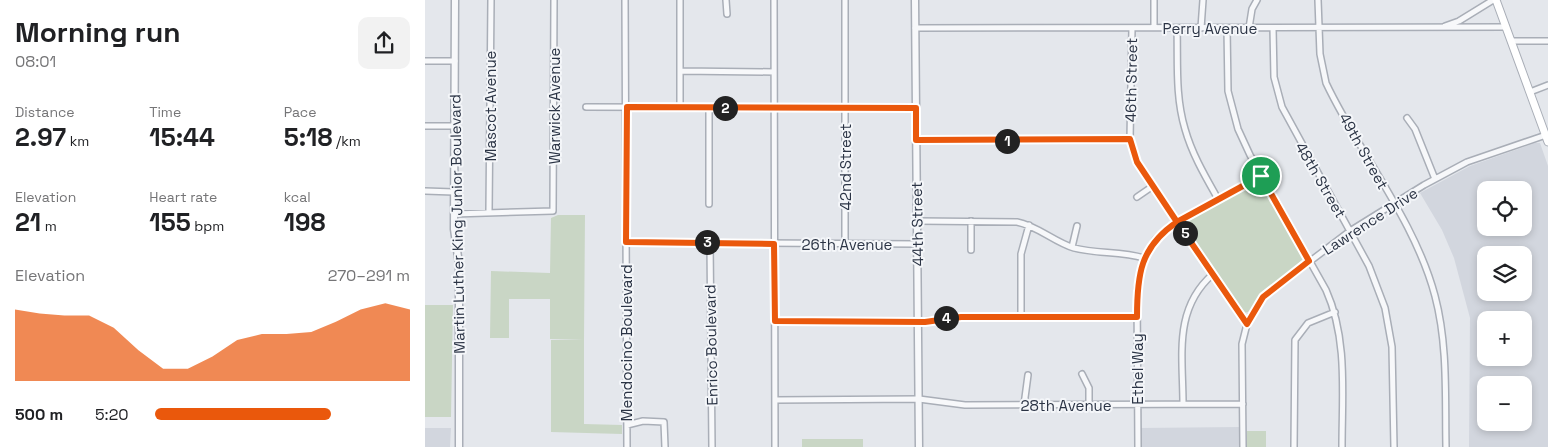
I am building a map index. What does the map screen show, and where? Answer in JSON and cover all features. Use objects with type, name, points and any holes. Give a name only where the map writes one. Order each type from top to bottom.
[{"type":"main road","points":[[1495,0],[1547,138]]},
{"type":"street","name":"Martin Luther King Junior Boulevard","points":[[455,0],[454,214],[459,264],[459,447]]},
{"type":"street","name":"Mascot Avenue","points":[[489,211],[491,0]]},
{"type":"street","name":"Warwick Avenue","points":[[489,211],[553,211],[554,0]]},
{"type":"street","name":"Mendocino Boulevard","points":[[625,0],[627,107],[627,447]]},
{"type":"street","points":[[680,0],[680,107]]},
{"type":"street","points":[[727,0],[727,14]]},
{"type":"street","points":[[774,0],[775,447]]},
{"type":"street","name":"42nd Street","points":[[845,0],[845,244]]},
{"type":"street","name":"44th Street","points":[[915,0],[919,447]]},
{"type":"street","points":[[1153,28],[1154,0]]},
{"type":"street","points":[[1201,28],[1203,0]]},
{"type":"street","points":[[1249,28],[1252,9],[1257,0]]},
{"type":"street","name":"49th Street","points":[[1318,0],[1321,64],[1326,83],[1422,259],[1438,308],[1445,358],[1446,447]]},
{"type":"street","points":[[1437,27],[1459,21],[1495,0]]},
{"type":"street","name":"Perry Avenue","points":[[915,28],[1319,29],[1506,27]]},
{"type":"street","name":"46th Street","points":[[1132,28],[1130,139],[1137,162],[1247,324]]},
{"type":"street","points":[[1177,28],[1178,86],[1183,121],[1193,151],[1218,199]]},
{"type":"street","points":[[1227,28],[1227,79],[1231,106],[1243,143],[1326,290],[1335,312],[1341,344],[1343,447]]},
{"type":"street","name":"48th Street","points":[[1273,28],[1274,77],[1282,107],[1375,280],[1388,320],[1393,363],[1394,447]]},
{"type":"street","points":[[1511,41],[1548,41]]},
{"type":"street","points":[[425,61],[455,61]]},
{"type":"street","points":[[680,71],[774,72]]},
{"type":"street","points":[[1530,92],[1548,85]]},
{"type":"street","points":[[586,107],[916,108]]},
{"type":"street","points":[[709,108],[709,204]]},
{"type":"street","points":[[1407,118],[1415,129],[1435,178]]},
{"type":"street","points":[[425,126],[455,126]]},
{"type":"street","name":"Lawrence Drive","points":[[1243,447],[1243,344],[1247,324],[1263,297],[1350,231],[1435,178],[1467,162],[1547,138]]},
{"type":"street","points":[[916,140],[1130,139]]},
{"type":"street","name":"Ethel Way","points":[[1138,447],[1137,281],[1144,258],[1155,240],[1177,222],[1261,176]]},
{"type":"street","points":[[1137,197],[1153,186]]},
{"type":"street","points":[[425,192],[454,192]]},
{"type":"street","points":[[454,214],[489,211]]},
{"type":"street","points":[[917,221],[1012,221],[1029,225],[1072,247],[1087,251],[1118,252],[1144,258]]},
{"type":"street","points":[[971,221],[971,250]]},
{"type":"street","points":[[1021,317],[1021,254],[1029,225]]},
{"type":"street","points":[[1072,247],[1077,226]]},
{"type":"street","name":"26th Avenue","points":[[626,242],[918,244]]},
{"type":"street","name":"Enrico Boulevard","points":[[710,242],[712,447]]},
{"type":"street","points":[[1183,404],[1184,318],[1195,293],[1213,274]]},
{"type":"street","points":[[1294,447],[1295,340],[1300,330],[1308,323],[1335,312]]},
{"type":"street","points":[[775,321],[919,321],[954,318],[1137,317]]},
{"type":"street","points":[[1082,374],[1089,388],[1089,405]]},
{"type":"street","points":[[1024,405],[1027,376]]},
{"type":"street","name":"28th Avenue","points":[[775,400],[919,399],[965,405],[1243,404]]},
{"type":"street","points":[[627,425],[643,421],[664,422],[665,447]]},
{"type":"shaded area","points":[[1535,143],[1540,143],[1548,166],[1548,447],[1469,447],[1470,318],[1454,258],[1442,230],[1420,193],[1470,166]]},
{"type":"shaded area","points":[[1239,427],[1239,447],[1139,447],[1139,428]]},
{"type":"shaded area","points":[[425,428],[451,428],[450,447],[425,447]]},
{"type":"green space","points":[[1259,180],[1304,259],[1266,290],[1248,312],[1244,313],[1182,225],[1184,221]]},
{"type":"green space","points":[[558,215],[585,215],[584,340],[550,339],[550,299],[509,299],[509,338],[490,338],[491,271],[550,273],[551,218]]},
{"type":"green space","points":[[425,305],[453,305],[451,417],[425,417]]},
{"type":"green space","points":[[551,340],[584,340],[584,424],[622,425],[622,434],[551,432]]},
{"type":"green space","points":[[1247,431],[1266,431],[1266,447],[1247,447]]},
{"type":"green space","points":[[802,439],[863,439],[863,447],[802,447]]},
{"type":"route","points":[[1261,176],[1177,222],[1137,162],[1132,151],[1130,139],[1065,141],[916,140],[916,108],[627,107],[626,242],[774,244],[775,321],[925,322],[961,317],[1137,317],[1137,281],[1144,258],[1155,240],[1177,222],[1247,324],[1263,297],[1309,261],[1261,176]]}]
